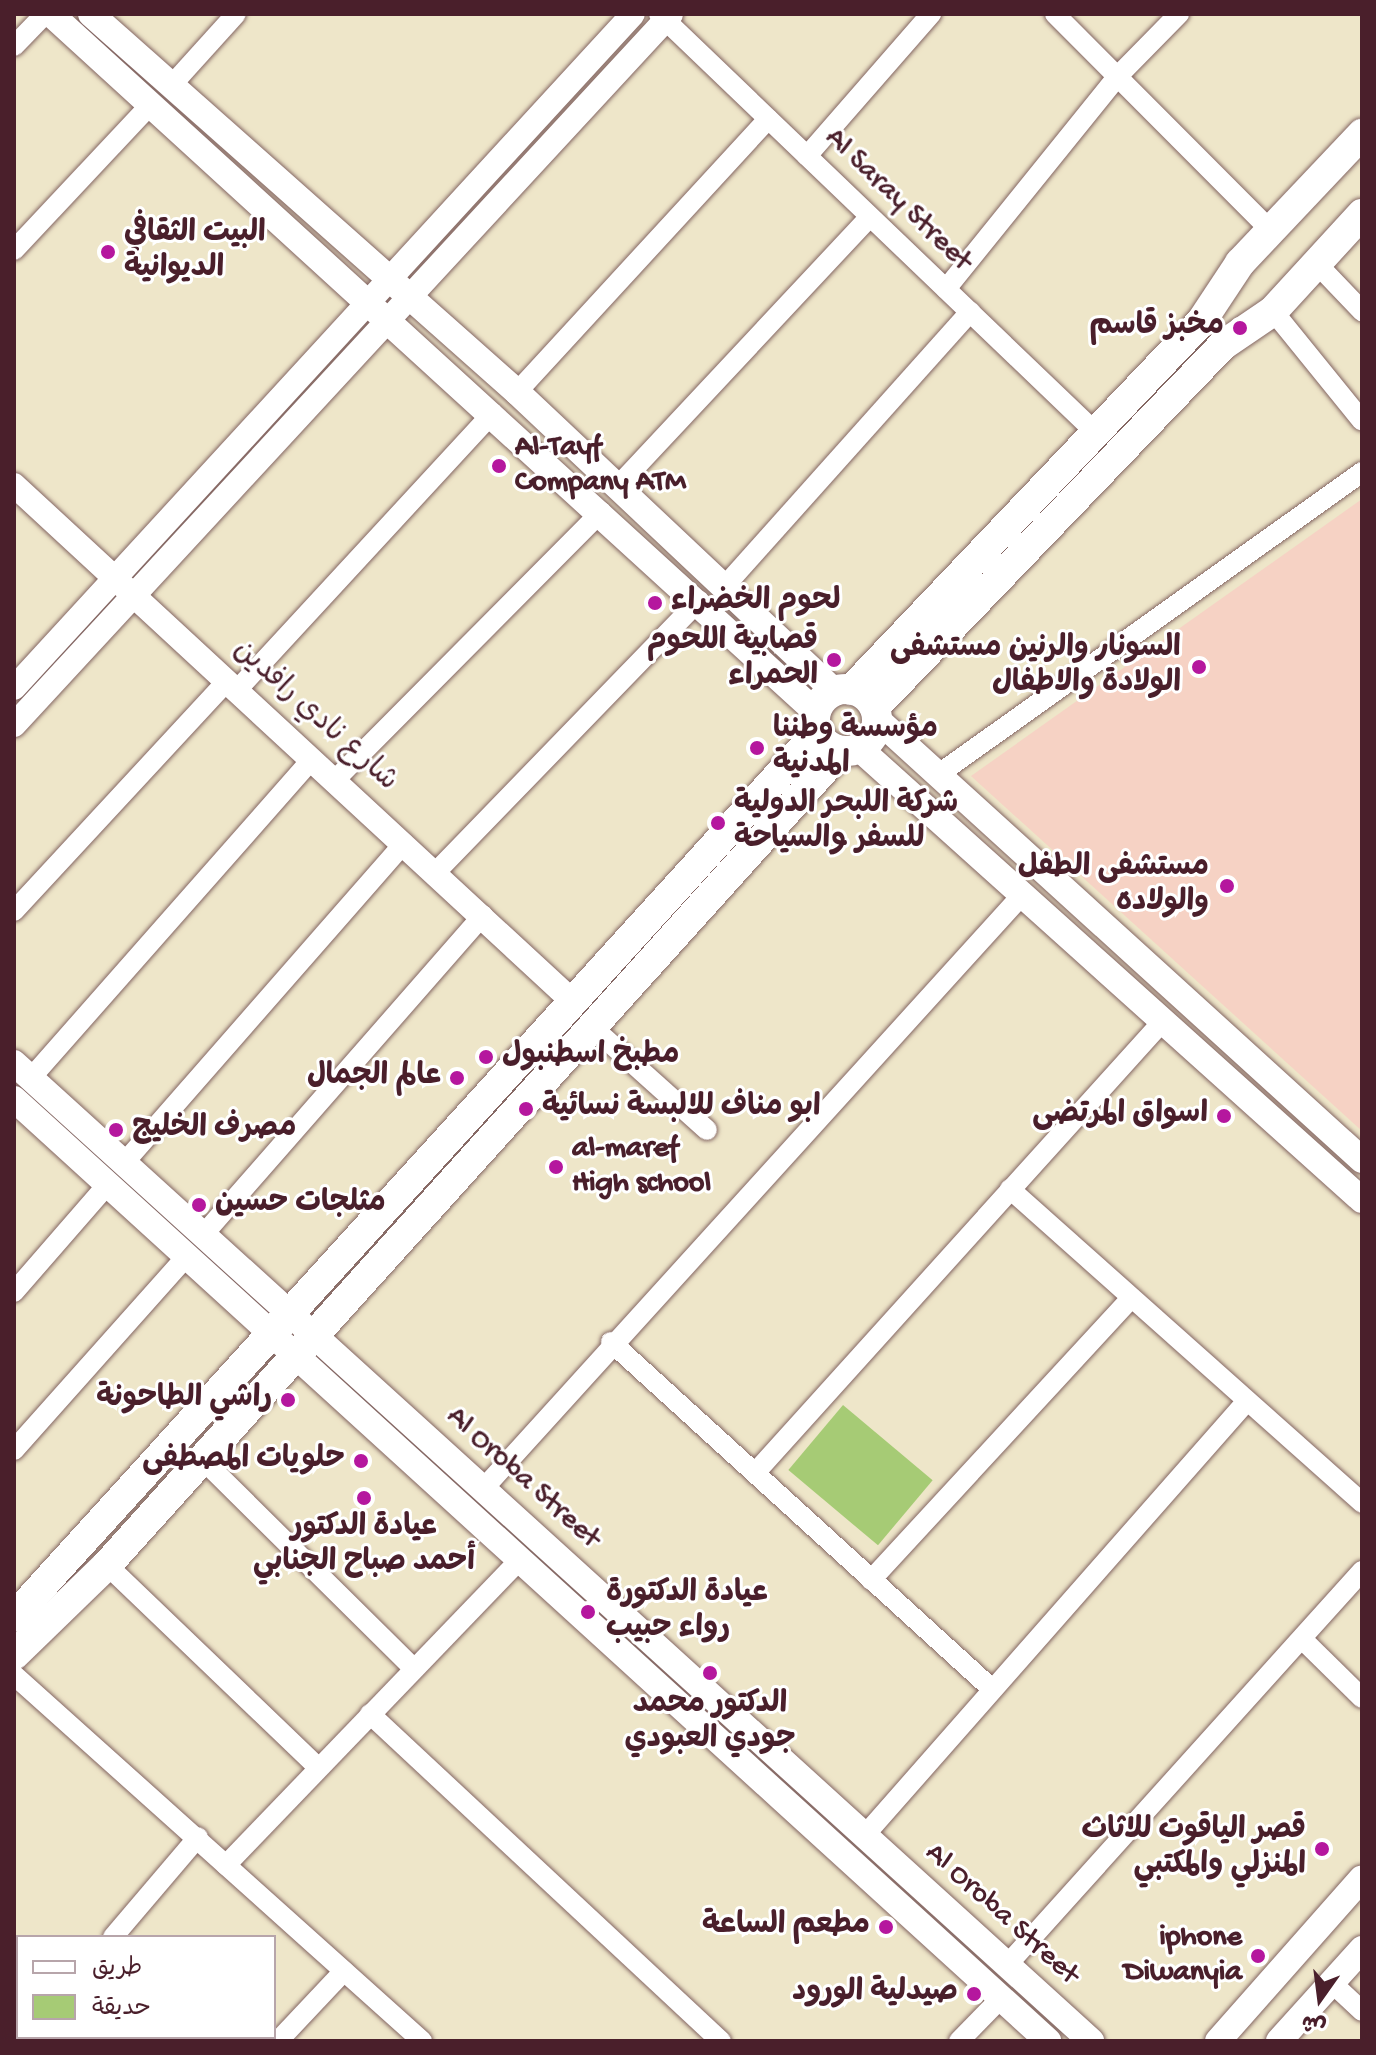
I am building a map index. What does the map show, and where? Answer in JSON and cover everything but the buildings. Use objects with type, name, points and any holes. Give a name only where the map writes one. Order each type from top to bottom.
[{"type":"main road","points":[[51,14],[699,601],[847,719],[939,774],[1362,1160]]},
{"type":"main road","points":[[91,14],[517,392],[725,586],[847,719],[1022,895],[1362,1200]]},
{"type":"main road","points":[[1223,345],[1273,311],[1294,248],[1362,134]]},
{"type":"main road","points":[[14,1655],[107,1565],[201,1458],[294,1333],[569,998],[1223,345],[1362,160]]},
{"type":"main road","points":[[14,1617],[294,1333],[590,1025],[1094,431],[1201,322],[1362,189]]},
{"type":"main road","points":[[1294,248],[1362,214]]},
{"type":"main road","name":"Al Oroba Street","points":[[19,1093],[124,1163],[195,1245]]},
{"type":"main road","name":"Al Oroba Street","points":[[19,1093],[108,1184],[195,1245],[294,1333],[484,1488],[1091,2041]]},
{"type":"main road","points":[[1305,1149],[1328,1128]]},
{"type":"main road","name":"Al Oroba Street","points":[[294,1333],[521,1558],[1048,2041]]},
{"type":"main road","points":[[1218,2041],[1362,1878]]},
{"type":"main road","points":[[1279,2041],[1362,1949]]},
{"type":"street","points":[[14,46],[45,14]]},
{"type":"street","points":[[170,87],[236,14]]},
{"type":"street","points":[[14,725],[137,599],[633,14]]},
{"type":"street","points":[[807,156],[931,14]]},
{"type":"street","points":[[1055,14],[1116,78],[1362,311]]},
{"type":"street","points":[[946,289],[1116,78],[1179,14]]},
{"type":"street","points":[[401,289],[665,16]]},
{"type":"street","name":"Al Saray Street","points":[[665,16],[768,119],[1094,431]]},
{"type":"street","points":[[14,250],[150,105]]},
{"type":"street","points":[[517,392],[768,119]]},
{"type":"street","points":[[617,487],[870,217]]},
{"type":"street","points":[[1273,311],[1362,421]]},
{"type":"street","points":[[725,586],[970,312]]},
{"type":"street","points":[[14,688],[117,578],[381,313]]},
{"type":"street","points":[[14,911],[493,413]]},
{"type":"street","points":[[939,774],[1362,472]]},
{"type":"street","name":"شارع نادي رافدين","points":[[14,485],[483,915],[569,998]]},
{"type":"street","points":[[335,780],[601,512]]},
{"type":"street","points":[[436,872],[699,601]]},
{"type":"street","points":[[19,1093],[312,759]]},
{"type":"street","points":[[124,1163],[404,843]]},
{"type":"street","points":[[484,1488],[611,1342],[1022,895]]},
{"type":"street","points":[[14,1450],[483,915]]},
{"type":"street","points":[[755,1473],[1163,1021]]},
{"type":"street","points":[[590,1025],[707,1130]]},
{"type":"street","points":[[14,1292],[108,1184]]},
{"type":"street","points":[[1010,1189],[1362,1503]]},
{"type":"street","points":[[871,1580],[1131,1298]]},
{"type":"street","points":[[611,1342],[992,1689]]},
{"type":"street","points":[[865,1835],[1247,1401]]},
{"type":"street","points":[[201,1458],[413,1668]]},
{"type":"street","points":[[226,1865],[521,1558]]},
{"type":"street","points":[[107,1565],[318,1767]]},
{"type":"street","points":[[1008,1964],[1362,1571]]},
{"type":"street","points":[[1302,1639],[1362,1698]]},
{"type":"street","points":[[14,1675],[422,2041]]},
{"type":"street","points":[[370,1714],[721,2041]]},
{"type":"street","points":[[115,1935],[198,1837]]},
{"type":"street","points":[[278,2041],[344,1971]]},
{"type":"street","points":[[1332,1983],[1362,2011]]},
{"type":"street","points":[[959,2041],[1001,1998]]},
{"type":"shaded area","name":"مستشفى الطفل والولاده","points":[[1362,499],[1362,1131],[971,776]]},
{"type":"green space","points":[[843,1405],[933,1480],[878,1545],[788,1470]]},
{"type":"place","name":"البيت الثقافي الديوانية","points":[[108,252]]},
{"type":"place","name":"مخبز قاسم","points":[[1240,328]]},
{"type":"place","name":"Al-Tayf Company ATM","points":[[499,466]]},
{"type":"place","name":"لحوم الخضراء","points":[[655,603]]},
{"type":"place","name":"قصابية اللحوم الحمراء","points":[[834,660]]},
{"type":"place","name":"السونار والرنين مستشفى الولادة والاطفال","points":[[1199,667]]},
{"type":"place","name":"مؤسسة وطننا المدنية","points":[[757,748]]},
{"type":"place","name":"شركة اللبحر الدولية للسفر والسياحة","points":[[718,823]]},
{"type":"place","name":"مستشفى الطفل والولاده","points":[[1227,886]]},
{"type":"place","name":"مطبخ اسطنبول","points":[[486,1057]]},
{"type":"place","name":"عالم الجمال","points":[[457,1078]]},
{"type":"place","name":"ابو مناف للالبسة نسائية","points":[[526,1109]]},
{"type":"place","name":"اسواق المرتضى","points":[[1224,1116]]},
{"type":"place","name":"مصرف الخليج","points":[[116,1130]]},
{"type":"place","name":"al-maref High school","points":[[556,1167]]},
{"type":"place","name":"مثلجات حسين","points":[[199,1205]]},
{"type":"place","name":"راشي الطاحونة","points":[[288,1400]]},
{"type":"place","name":"حلويات المصطفى","points":[[361,1461]]},
{"type":"place","name":"عيادة الدكتور أحمد صباح الجنابي","points":[[364,1498]]},
{"type":"place","name":"عيادة الدكتورة رواء حبيب","points":[[588,1612]]},
{"type":"place","name":"الدكتور محمد جودي العبودي","points":[[710,1673]]},
{"type":"place","name":"قصر الياقوت للاثاث المنزلي والمكتبي","points":[[1322,1849]]},
{"type":"place","name":"مطعم الساعة","points":[[886,1927]]},
{"type":"place","name":"iphone Diwanyia","points":[[1258,1956]]},
{"type":"place","name":"صيدلية الورود","points":[[974,1994]]}]
